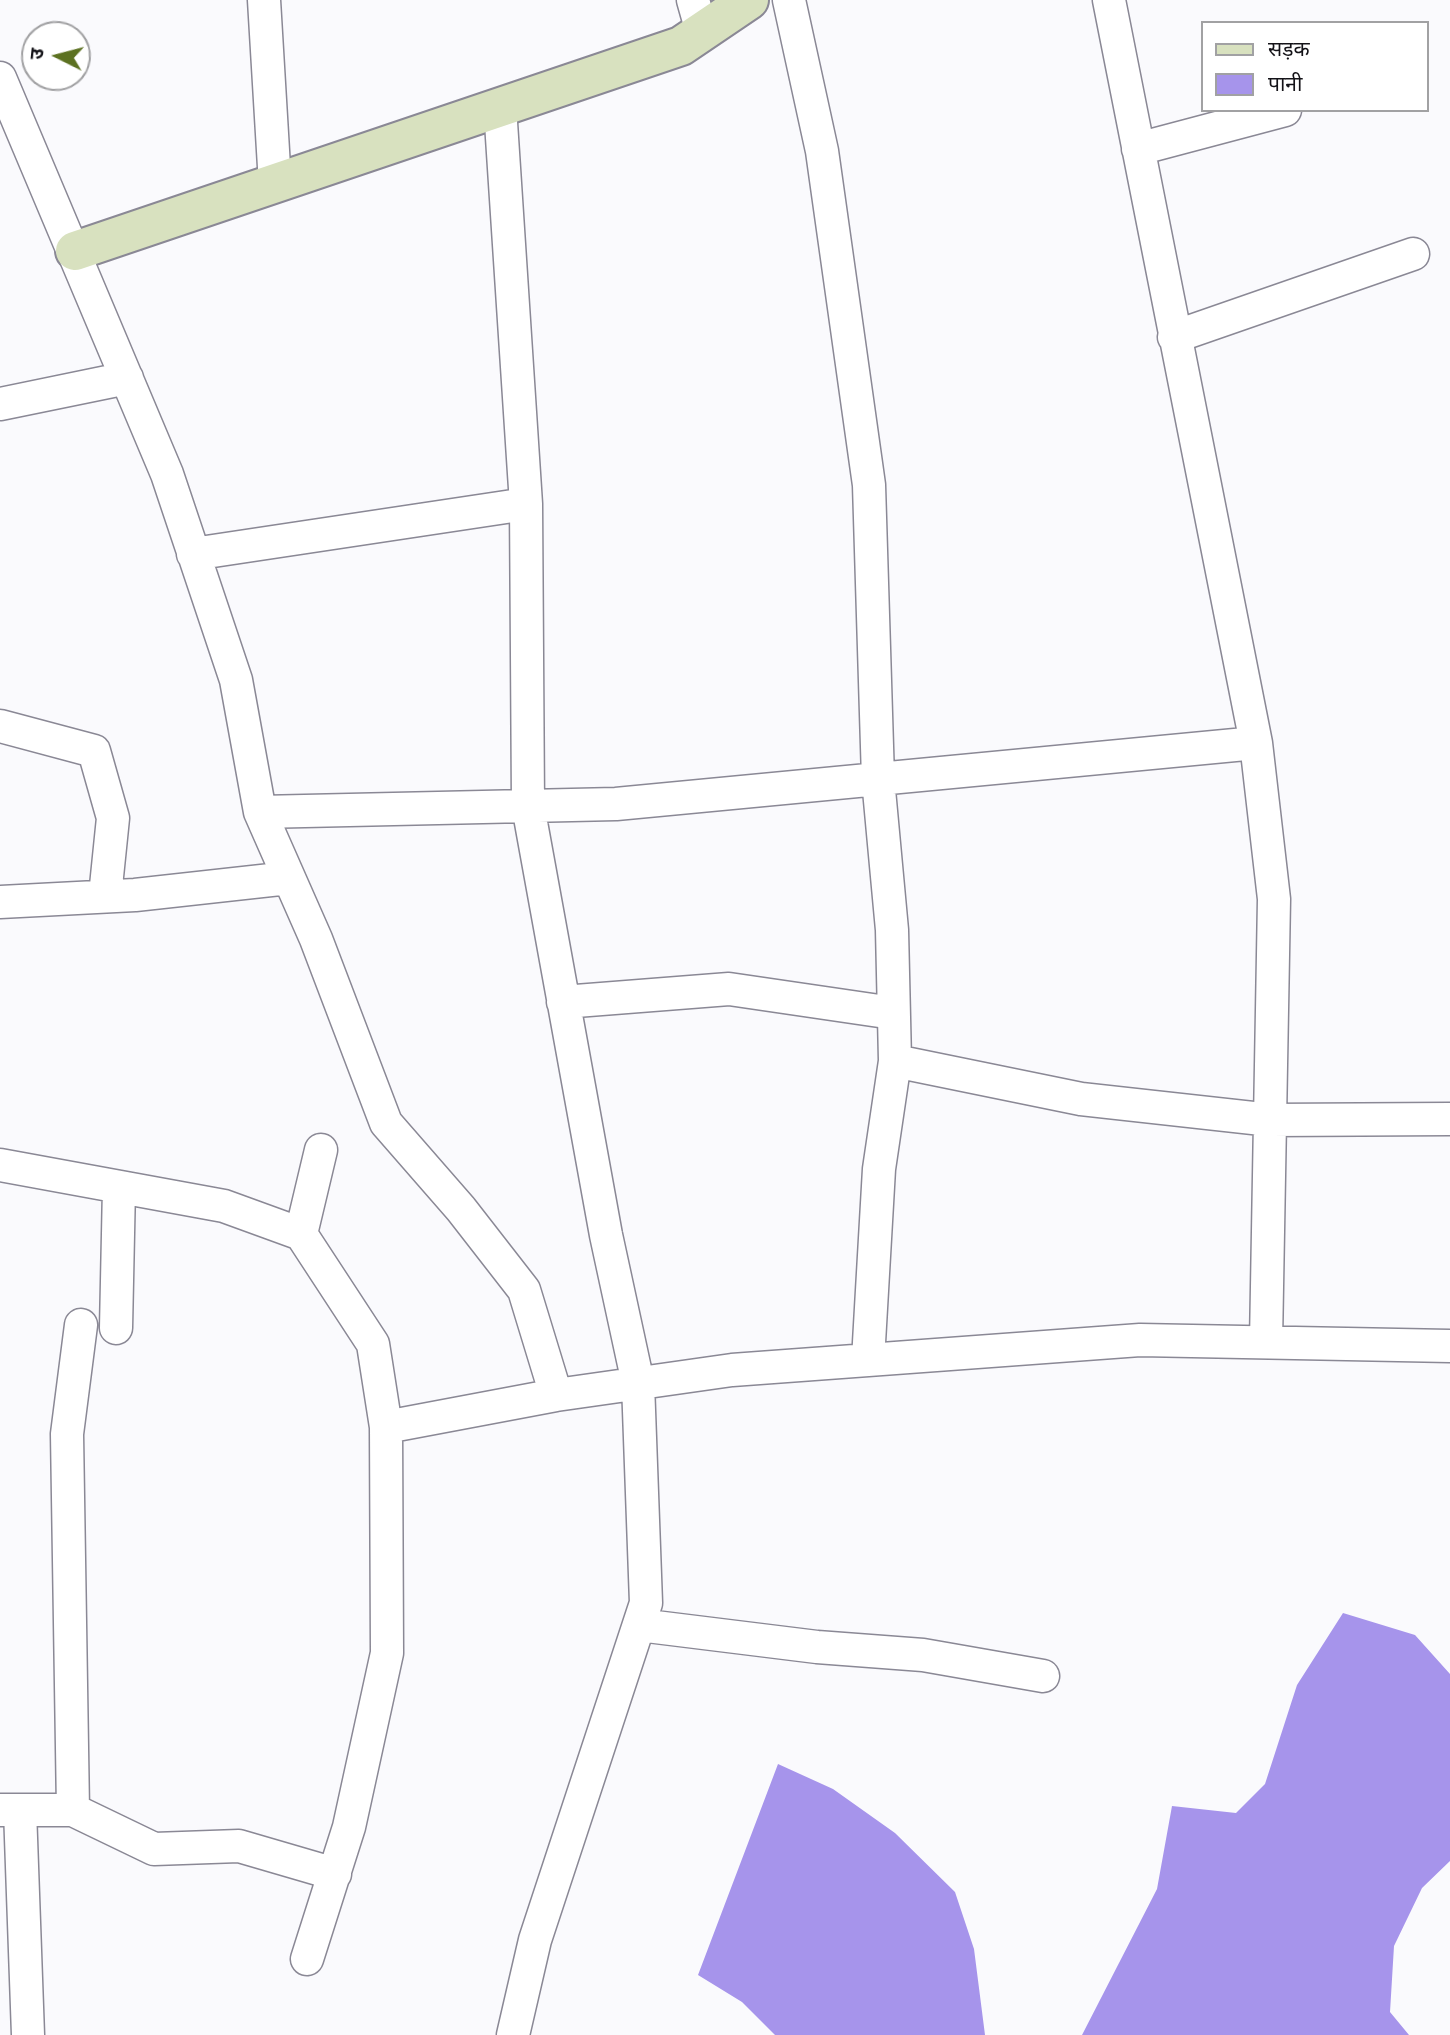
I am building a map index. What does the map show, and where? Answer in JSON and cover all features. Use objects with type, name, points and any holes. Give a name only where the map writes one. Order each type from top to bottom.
[{"type":"street","points":[[264,0],[275,184]]},
{"type":"street","points":[[75,251],[681,46],[698,16],[750,0]]},
{"type":"street","points":[[789,0],[822,152],[869,485],[878,779],[892,930],[895,1061],[879,1169],[868,1360]]},
{"type":"street","points":[[1109,0],[1256,743],[1274,899],[1266,1342]]},
{"type":"street","points":[[0,78],[167,474],[236,680],[260,812],[316,939],[386,1123],[461,1209],[524,1290],[556,1395]]},
{"type":"street","points":[[500,107],[526,504],[528,806],[563,1002],[638,1383],[646,1604],[535,1940],[513,2035]]},
{"type":"street","points":[[1138,149],[1277,112]]},
{"type":"street","points":[[1174,337],[1413,254]]},
{"type":"street","points":[[0,404],[127,378]]},
{"type":"street","points":[[193,554],[526,504]]},
{"type":"street","points":[[0,726],[94,751],[113,818],[105,896]]},
{"type":"street","points":[[260,812],[616,804],[1256,743]]},
{"type":"street","points":[[0,902],[105,896],[289,878]]},
{"type":"street","points":[[563,1002],[729,989],[893,1013]]},
{"type":"street","points":[[895,1061],[1081,1098],[1271,1120],[1450,1119]]},
{"type":"street","points":[[301,1234],[321,1150]]},
{"type":"street","points":[[0,1165],[225,1206],[301,1234],[373,1344],[386,1427],[387,1653],[349,1827],[307,1959]]},
{"type":"street","points":[[116,1328],[118,1187]]},
{"type":"street","points":[[72,1810],[68,1434],[81,1325]]},
{"type":"street","points":[[386,1427],[556,1395],[732,1370],[1140,1340],[1450,1346]]},
{"type":"street","points":[[639,1625],[817,1647],[923,1655],[1043,1676]]},
{"type":"street","points":[[28,2035],[10,1810],[72,1810],[154,1849],[239,1846],[335,1874]]},
{"type":"water","points":[[1343,1613],[1415,1635],[1450,1674],[1450,1861],[1422,1888],[1394,1946],[1390,2012],[1409,2035],[1082,2035],[1157,1889],[1172,1806],[1236,1813],[1265,1784],[1297,1685]]},
{"type":"water","points":[[778,1764],[833,1789],[895,1833],[955,1892],[974,1949],[985,2035],[775,2035],[742,2002],[698,1975]]}]
